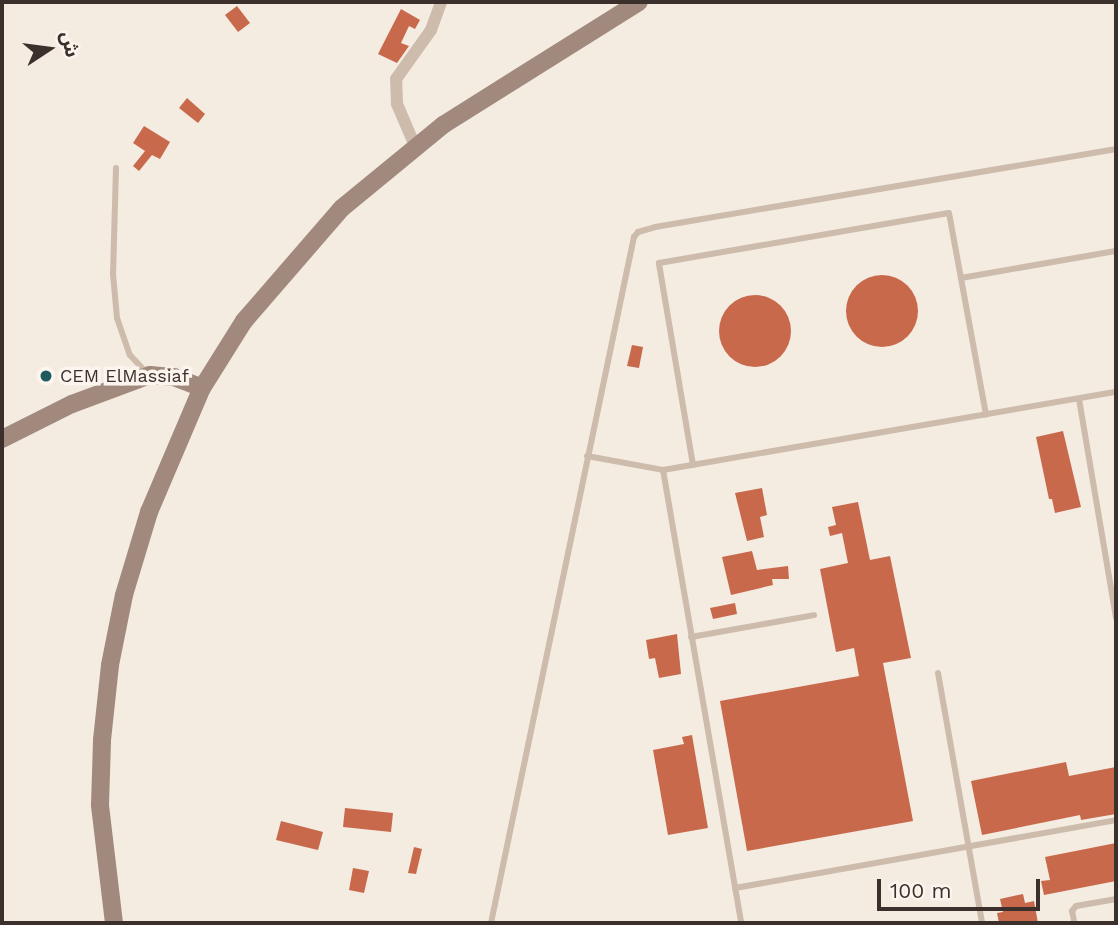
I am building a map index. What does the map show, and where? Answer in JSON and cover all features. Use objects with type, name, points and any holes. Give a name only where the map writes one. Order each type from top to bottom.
[{"type":"main road","points":[[114,923],[100,805],[102,740],[110,665],[124,595],[149,512],[202,388],[244,321],[276,280],[341,208],[415,146],[454,118],[639,2]]},
{"type":"main road","points":[[2,439],[72,404],[150,375],[174,377],[202,388]]},
{"type":"street","points":[[415,146],[397,104],[396,79],[431,30],[442,2]]},
{"type":"lane","points":[[491,923],[632,242],[638,232],[1116,149]]},
{"type":"lane","points":[[116,168],[113,274],[117,318],[130,355],[150,375]]},
{"type":"lane","points":[[693,465],[659,262],[949,214],[986,415]]},
{"type":"lane","points":[[961,278],[1116,251]]},
{"type":"lane","points":[[587,456],[663,470],[1116,392]]},
{"type":"lane","points":[[1079,399],[1116,618]]},
{"type":"lane","points":[[663,470],[741,923]]},
{"type":"lane","points":[[1107,565],[1116,564]]},
{"type":"lane","points":[[691,637],[814,615]]},
{"type":"lane","points":[[938,673],[982,923]]},
{"type":"lane","points":[[735,888],[1116,820]]},
{"type":"lane","points":[[1074,921],[1072,911],[1076,906],[1116,899]]},
{"type":"building","points":[[237,6],[250,23],[238,32],[225,15]]},
{"type":"building","points":[[401,9],[420,20],[415,29],[409,26],[401,43],[409,46],[397,63],[378,54]]},
{"type":"building","points":[[187,98],[205,114],[198,123],[179,108]]},
{"type":"building","points":[[144,126],[170,142],[160,159],[152,155],[139,171],[133,166],[145,151],[133,143]]},
{"type":"building","points":[[882,275],[896,278],[908,285],[915,297],[918,311],[915,325],[908,337],[896,344],[882,347],[868,344],[856,337],[849,325],[846,311],[849,297],[856,285],[868,278]]},
{"type":"building","points":[[755,295],[775,301],[785,311],[791,331],[785,351],[775,361],[755,367],[735,361],[725,351],[719,331],[725,311],[735,301]]},
{"type":"building","points":[[632,345],[643,347],[639,368],[627,366]]},
{"type":"building","points":[[1063,431],[1081,507],[1055,513],[1052,499],[1049,499],[1036,437]]},
{"type":"building","points":[[762,488],[767,515],[760,517],[764,537],[747,541],[735,493]]},
{"type":"building","points":[[858,502],[870,560],[890,556],[911,658],[883,663],[913,821],[747,851],[720,701],[859,676],[854,648],[836,652],[820,569],[848,563],[842,533],[830,536],[828,527],[836,525],[832,507]]},
{"type":"building","points":[[752,551],[757,570],[788,566],[789,579],[772,579],[773,585],[731,595],[722,557]]},
{"type":"building","points":[[735,603],[737,614],[713,619],[710,608]]},
{"type":"building","points":[[677,634],[681,674],[659,678],[655,658],[649,659],[646,640]]},
{"type":"building","points":[[692,735],[708,828],[668,835],[653,750],[684,744],[682,737]]},
{"type":"building","points":[[1066,762],[1069,776],[1116,767],[1116,814],[1081,820],[1080,815],[982,835],[971,781]]},
{"type":"building","points":[[345,808],[393,813],[391,832],[343,827]]},
{"type":"building","points":[[281,821],[323,832],[318,850],[276,840]]},
{"type":"building","points":[[1116,843],[1116,881],[1044,895],[1041,881],[1050,880],[1045,857]]},
{"type":"building","points":[[414,847],[422,849],[416,874],[408,873]]},
{"type":"building","points":[[353,868],[369,871],[364,893],[349,890]]},
{"type":"building","points":[[1023,894],[1025,903],[1034,901],[1038,923],[999,923],[997,913],[1003,912],[1000,899]]},
{"type":"place","name":"CEM ElMassiaf","points":[[46,376]]}]
